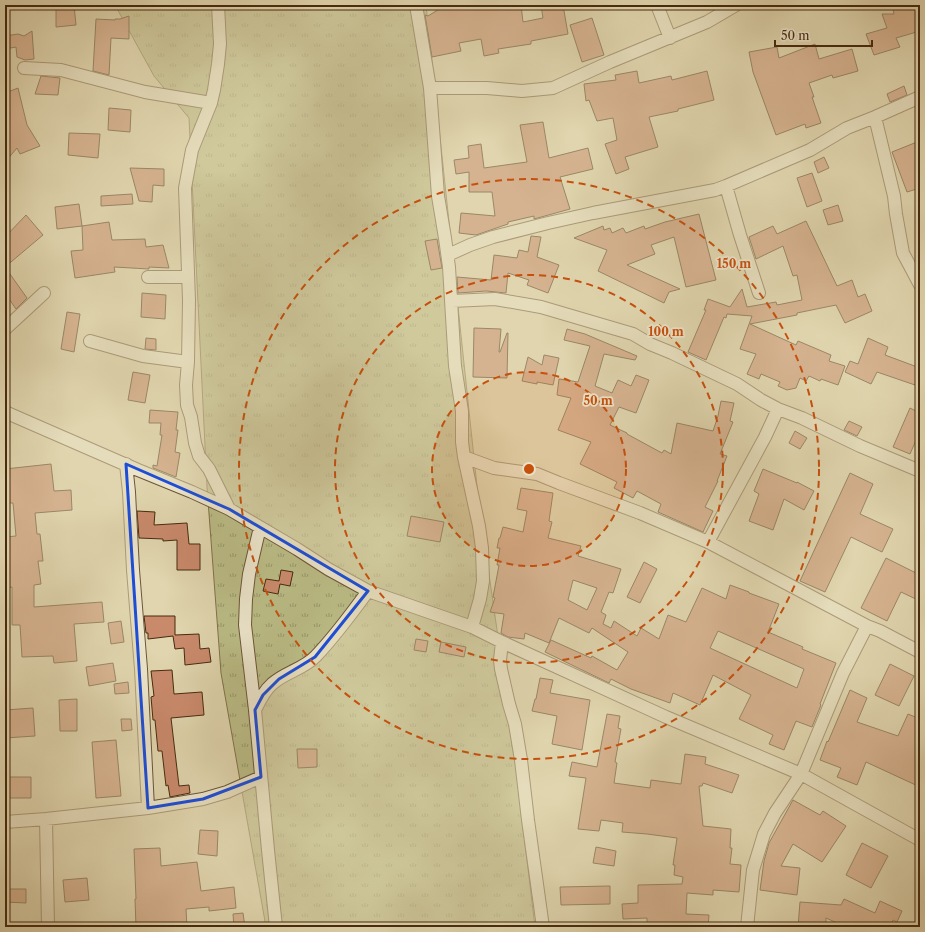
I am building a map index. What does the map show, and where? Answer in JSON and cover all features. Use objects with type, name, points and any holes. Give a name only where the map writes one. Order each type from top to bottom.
[{"type":"street","points":[[218,5],[220,44],[211,103],[192,150],[185,188],[188,277],[188,362],[186,385],[187,404],[191,417],[194,443],[199,456],[209,469],[229,509]]},
{"type":"street","points":[[416,5],[430,88],[438,196],[448,255],[455,366],[462,411],[462,442],[482,548],[483,581],[480,599],[472,627]]},
{"type":"street","points":[[657,5],[670,38]]},
{"type":"street","points":[[430,88],[486,88],[522,91],[553,88],[610,62],[707,22],[736,5]]},
{"type":"street","points":[[24,68],[61,70],[145,92],[211,103]]},
{"type":"street","points":[[448,255],[470,244],[541,225],[715,190],[810,150],[847,128],[920,97]]},
{"type":"street","points":[[875,117],[894,196],[903,253],[920,285]]},
{"type":"street","points":[[726,186],[759,293]]},
{"type":"street","points":[[148,276],[188,277]]},
{"type":"street","points":[[5,329],[44,293]]},
{"type":"street","points":[[452,301],[495,299],[541,307],[633,334],[650,344],[736,384],[778,409],[802,418],[860,446],[920,471]]},
{"type":"street","points":[[90,341],[143,356],[188,362]]},
{"type":"street","points":[[708,542],[765,437],[778,409]]},
{"type":"street","points":[[5,412],[229,509],[328,569],[368,591],[472,627],[666,717],[801,774],[920,840]]},
{"type":"street","points":[[464,457],[494,468],[537,474],[640,513],[708,542],[866,626],[880,631],[920,652]]},
{"type":"street","points":[[126,464],[141,669],[148,808]]},
{"type":"street","points":[[260,527],[249,574],[245,626],[255,710],[276,927]]},
{"type":"street","points":[[255,710],[271,684],[315,657],[336,633],[368,591]]},
{"type":"street","points":[[747,927],[753,870],[764,834],[775,813],[801,774],[843,673],[866,626]]},
{"type":"street","points":[[502,642],[500,660],[501,669],[515,724],[520,752],[543,927]]},
{"type":"street","points":[[5,822],[148,808],[203,800],[227,792],[261,777]]},
{"type":"street","points":[[46,819],[48,927]]},
{"type":"highlighted area","points":[[126,464],[229,509],[368,591],[315,657],[279,679],[263,695],[255,710],[261,777],[203,799],[148,808]]},
{"type":"green space","points":[[115,5],[426,5],[479,505],[511,727],[535,927],[266,927],[221,673],[207,487],[189,118],[154,76]]},
{"type":"building","points":[[56,5],[74,5],[76,25],[56,27]]},
{"type":"building","points":[[441,5],[521,5],[523,22],[543,18],[541,5],[563,5],[568,34],[531,41],[531,44],[498,49],[499,53],[484,56],[481,39],[459,43],[461,51],[432,57],[425,15],[428,16],[441,8]]},
{"type":"building","points":[[892,5],[920,5],[920,31],[896,38],[900,47],[874,55],[866,34],[887,28],[882,14],[894,14]]},
{"type":"building","points":[[129,16],[129,39],[111,38],[109,75],[93,71],[96,19],[115,20]]},
{"type":"building","points":[[592,18],[604,55],[582,62],[570,25]]},
{"type":"building","points":[[32,31],[34,59],[25,60],[17,57],[16,47],[5,49],[5,36],[18,34],[24,36]]},
{"type":"building","points":[[815,44],[819,59],[852,49],[858,71],[833,78],[832,75],[809,83],[821,123],[806,128],[805,124],[776,135],[753,72],[749,52],[777,47],[779,58]]},
{"type":"building","points":[[637,71],[639,83],[671,76],[672,80],[707,71],[714,100],[678,109],[678,111],[649,117],[658,147],[625,157],[629,169],[616,174],[605,144],[617,140],[613,118],[597,121],[589,100],[586,101],[584,84],[616,80],[615,75]]},
{"type":"building","points":[[41,76],[60,78],[58,95],[35,94]]},
{"type":"building","points":[[904,86],[907,95],[890,102],[887,94]]},
{"type":"building","points":[[18,88],[27,125],[40,146],[20,154],[17,148],[5,162],[5,93]]},
{"type":"building","points":[[109,108],[131,110],[130,132],[108,130]]},
{"type":"building","points":[[543,122],[549,158],[588,148],[593,169],[560,177],[570,209],[534,219],[534,216],[508,222],[508,224],[476,235],[459,233],[461,213],[495,216],[492,192],[469,192],[469,172],[456,174],[454,160],[469,158],[468,146],[481,144],[484,168],[527,162],[520,125]]},
{"type":"building","points":[[69,133],[100,134],[98,158],[68,155]]},
{"type":"building","points":[[917,142],[920,153],[920,188],[907,192],[892,152]]},
{"type":"building","points":[[824,157],[829,168],[818,173],[814,162]]},
{"type":"building","points":[[130,168],[164,169],[164,186],[153,185],[152,202],[139,201]]},
{"type":"building","points":[[812,173],[822,201],[807,207],[797,178]]},
{"type":"building","points":[[132,194],[133,204],[101,206],[101,196]]},
{"type":"building","points":[[79,204],[82,226],[57,229],[55,207]]},
{"type":"building","points":[[838,205],[843,221],[828,225],[823,210]]},
{"type":"building","points":[[699,214],[716,280],[686,287],[674,237],[651,245],[655,254],[627,265],[680,289],[669,292],[664,303],[598,271],[607,250],[574,238],[603,226],[604,230],[610,228],[612,233],[623,228],[626,233],[644,226],[645,229],[665,222]]},
{"type":"building","points":[[26,215],[43,235],[5,267],[5,237]]},
{"type":"building","points":[[806,221],[837,286],[852,280],[858,297],[865,294],[872,311],[845,323],[836,305],[797,313],[797,315],[750,324],[796,345],[798,341],[831,355],[829,361],[845,366],[838,385],[821,379],[820,381],[809,376],[806,381],[800,378],[796,388],[787,390],[778,386],[780,382],[761,374],[759,379],[747,374],[756,354],[740,349],[752,316],[727,314],[726,318],[724,317],[706,360],[688,352],[706,310],[704,310],[708,299],[730,307],[742,289],[747,307],[776,302],[777,305],[802,300],[797,275],[793,276],[783,246],[756,259],[749,237],[773,226],[777,234]]},
{"type":"building","points":[[109,222],[112,240],[145,239],[146,247],[163,245],[169,268],[149,267],[149,269],[114,267],[115,272],[75,278],[71,251],[83,250],[82,226]]},
{"type":"building","points":[[531,236],[541,237],[537,257],[559,265],[548,293],[527,285],[529,280],[508,273],[506,293],[486,291],[458,293],[457,277],[491,280],[494,255],[517,258],[519,250],[528,252]]},
{"type":"building","points":[[437,239],[442,268],[431,270],[425,241]]},
{"type":"building","points":[[5,267],[27,298],[16,309],[5,293]]},
{"type":"building","points":[[142,293],[166,295],[165,319],[141,317]]},
{"type":"building","points":[[67,312],[80,314],[74,352],[61,349]]},
{"type":"building","points":[[474,328],[501,329],[499,352],[508,333],[507,378],[473,377]]},
{"type":"building","points":[[567,329],[585,334],[637,356],[635,360],[604,354],[595,386],[612,393],[618,380],[631,386],[636,375],[649,380],[636,413],[619,407],[610,425],[662,453],[664,450],[671,454],[677,423],[713,431],[721,401],[734,403],[730,421],[733,422],[720,454],[727,456],[718,481],[705,507],[713,511],[703,532],[658,512],[661,504],[637,491],[633,498],[614,488],[617,482],[580,464],[591,442],[558,430],[571,398],[557,395],[559,379],[578,382],[590,346],[564,340]]},
{"type":"building","points":[[146,338],[156,339],[156,350],[145,349]]},
{"type":"building","points":[[868,338],[888,347],[885,355],[920,368],[915,385],[877,372],[871,384],[845,372],[850,361],[858,364]]},
{"type":"building","points":[[544,355],[559,358],[553,385],[522,381],[528,357],[542,365]]},
{"type":"building","points":[[133,372],[150,375],[145,403],[128,400]]},
{"type":"building","points":[[910,408],[920,413],[920,431],[910,454],[893,447]]},
{"type":"building","points":[[150,410],[178,412],[176,430],[178,430],[175,452],[180,453],[176,477],[153,468],[153,465],[157,466],[162,435],[160,435],[161,423],[149,423]]},
{"type":"building","points":[[849,421],[862,427],[857,436],[844,430]]},
{"type":"building","points":[[795,431],[807,438],[800,449],[789,443]]},
{"type":"building","points":[[51,464],[54,491],[71,490],[72,510],[35,513],[37,534],[40,534],[43,561],[38,561],[41,584],[34,585],[34,607],[102,602],[104,622],[74,624],[77,661],[54,663],[53,656],[22,657],[20,625],[12,625],[12,587],[5,588],[5,537],[16,536],[13,503],[5,503],[5,469]]},
{"type":"building","points":[[763,469],[797,482],[814,491],[804,510],[784,499],[773,530],[749,521],[759,494],[754,491]]},
{"type":"building","points":[[850,473],[873,484],[860,514],[893,529],[882,552],[851,537],[825,592],[800,581]]},
{"type":"building","points":[[521,488],[553,493],[549,521],[552,522],[548,538],[581,546],[578,556],[621,569],[613,593],[609,592],[601,612],[606,615],[603,624],[611,628],[614,621],[637,636],[641,628],[659,639],[668,615],[686,622],[702,588],[726,599],[730,585],[779,604],[768,632],[803,647],[802,649],[836,663],[812,727],[796,721],[784,750],[769,744],[773,735],[739,719],[751,695],[713,675],[700,705],[673,693],[670,703],[631,689],[611,679],[609,683],[545,652],[551,640],[591,658],[592,656],[617,670],[628,652],[592,628],[589,633],[559,618],[549,643],[525,633],[524,639],[508,637],[501,633],[504,614],[490,612],[495,598],[493,597],[499,565],[497,565],[500,548],[497,548],[503,527],[523,532],[527,511],[517,509]],"holes":[[[573,580],[597,588],[587,610],[568,600]],[[718,631],[804,669],[797,688],[710,648]]]},
{"type":"building","points":[[137,511],[155,512],[154,525],[187,523],[189,544],[200,544],[200,570],[177,570],[177,540],[163,541],[163,539],[139,538]]},
{"type":"building","points":[[411,516],[444,522],[440,542],[407,536]]},
{"type":"building","points":[[886,558],[920,575],[920,601],[901,592],[887,621],[861,608]]},
{"type":"building","points":[[644,562],[657,569],[640,603],[627,597]]},
{"type":"building","points":[[281,570],[293,572],[290,586],[280,584],[278,594],[263,591],[266,579],[279,581]]},
{"type":"building","points":[[144,616],[175,616],[175,635],[199,634],[200,649],[209,648],[211,662],[185,665],[184,648],[175,649],[173,636],[148,639]]},
{"type":"building","points":[[121,621],[124,642],[111,644],[108,623]]},
{"type":"building","points":[[416,639],[428,641],[426,652],[414,650]]},
{"type":"building","points":[[441,642],[466,647],[464,657],[439,652]]},
{"type":"building","points":[[113,663],[116,681],[89,686],[86,667]]},
{"type":"building","points":[[890,664],[914,676],[899,706],[875,695]]},
{"type":"building","points":[[172,670],[174,694],[202,692],[204,715],[171,718],[179,786],[189,785],[190,793],[170,797],[168,785],[166,786],[162,751],[158,751],[155,720],[153,720],[151,697],[154,696],[151,671]]},
{"type":"building","points":[[540,678],[553,680],[550,693],[590,700],[582,750],[552,744],[557,716],[532,711]]},
{"type":"building","points":[[128,682],[129,693],[115,694],[114,684]]},
{"type":"building","points":[[850,690],[867,698],[857,722],[898,736],[908,714],[920,719],[920,787],[866,762],[857,785],[837,777],[841,768],[820,760]]},
{"type":"building","points":[[77,699],[77,731],[60,731],[59,700]]},
{"type":"building","points":[[33,708],[35,736],[5,738],[5,710]]},
{"type":"building","points":[[607,714],[620,716],[618,728],[621,729],[615,762],[617,763],[614,783],[650,788],[651,780],[681,784],[685,754],[706,757],[705,764],[739,775],[732,793],[703,783],[702,786],[699,786],[703,826],[731,829],[730,848],[732,848],[730,864],[741,865],[739,892],[713,890],[713,895],[687,893],[686,914],[709,915],[708,927],[647,927],[647,918],[623,919],[622,904],[638,903],[638,885],[682,884],[683,877],[674,875],[675,865],[673,865],[677,838],[622,832],[623,823],[601,820],[599,831],[578,829],[586,778],[569,776],[572,762],[597,767]]},
{"type":"building","points":[[121,719],[131,719],[132,730],[122,731]]},
{"type":"building","points":[[116,740],[121,796],[96,798],[92,742]]},
{"type":"building","points":[[297,749],[317,749],[317,767],[298,768]]},
{"type":"building","points":[[8,777],[31,777],[31,798],[5,798],[5,781],[8,781]]},
{"type":"building","points":[[793,800],[820,815],[823,811],[846,826],[822,862],[793,844],[781,866],[800,868],[797,895],[760,890],[764,861],[769,843]]},
{"type":"building","points":[[200,830],[218,831],[217,856],[198,854]]},
{"type":"building","points":[[862,843],[888,856],[871,888],[846,875]]},
{"type":"building","points":[[596,847],[616,851],[614,866],[593,863]]},
{"type":"building","points":[[160,848],[161,866],[197,862],[201,891],[234,887],[236,908],[209,911],[209,907],[186,909],[187,927],[136,927],[134,849]]},
{"type":"building","points":[[87,878],[89,900],[65,902],[63,880]]},
{"type":"building","points":[[610,886],[610,904],[561,905],[560,887]]},
{"type":"building","points":[[5,889],[26,889],[26,903],[5,902]]},
{"type":"building","points":[[844,899],[875,913],[880,901],[902,911],[897,922],[893,920],[890,927],[846,927],[826,918],[826,927],[798,927],[800,902],[841,905]]},
{"type":"building","points":[[243,913],[245,927],[234,927],[233,914]]}]
